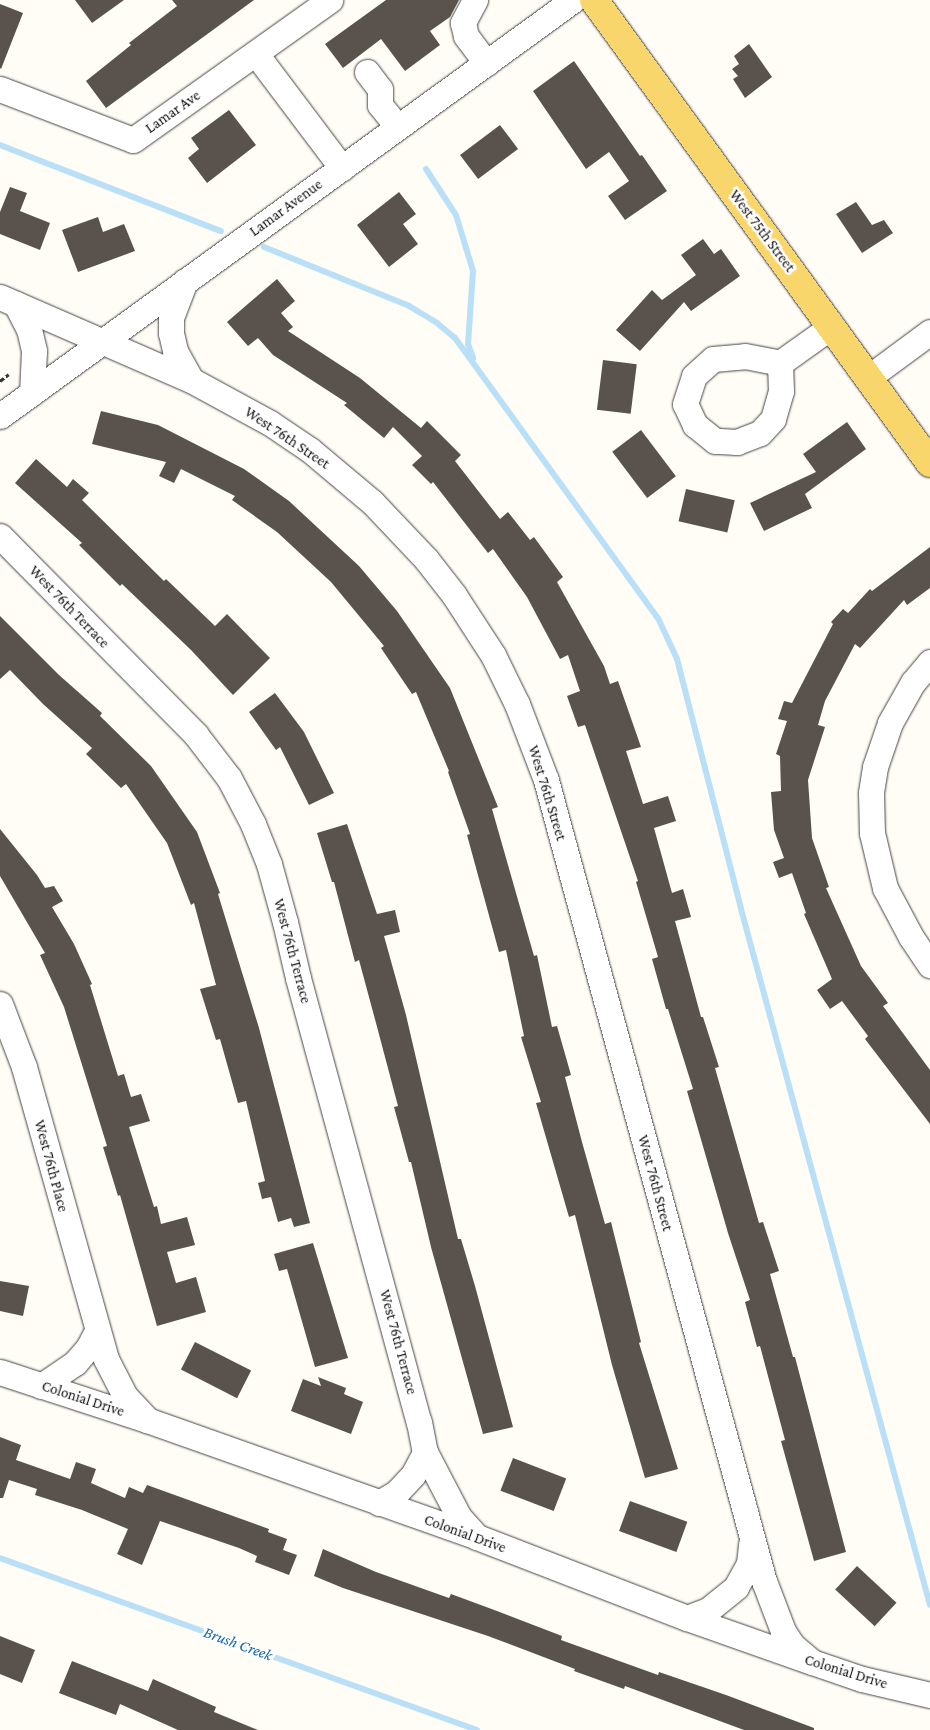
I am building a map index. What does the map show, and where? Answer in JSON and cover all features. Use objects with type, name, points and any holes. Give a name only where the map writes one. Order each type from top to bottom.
[{"type":"main road","name":"West 75th Street","points":[[594,0],[930,463]]},
{"type":"street","name":"Lamar Ave","points":[[0,89],[133,140],[330,0]]},
{"type":"street","points":[[475,0],[463,23],[466,36],[486,63]]},
{"type":"street","name":"Lamar Avenue","points":[[0,416],[573,0]]},
{"type":"street","points":[[256,54],[342,168]]},
{"type":"street","points":[[367,72],[380,89],[380,105],[398,127]]},
{"type":"street","points":[[185,281],[171,317],[171,334],[175,351],[191,380]]},
{"type":"street","points":[[8,301],[29,329],[34,351],[32,393]]},
{"type":"street","name":"West 76th Street","points":[[8,301],[191,380],[270,423],[310,450],[372,502],[426,559],[454,595],[493,655],[517,704],[546,780],[750,1536],[772,1604],[783,1631],[792,1645],[812,1662]]},
{"type":"street","points":[[780,363],[832,326]]},
{"type":"street","points":[[868,377],[930,332]]},
{"type":"street","name":"West 76th Terrace","points":[[0,536],[196,735],[229,778],[254,824],[269,864],[285,922],[419,1422],[425,1452],[459,1517],[477,1537]]},
{"type":"street","points":[[930,662],[913,682],[890,723],[875,766],[871,793],[872,833],[885,888],[910,937],[930,965]]},
{"type":"street","name":"West 76th Place","points":[[0,1004],[24,1067],[106,1359],[125,1396],[147,1420]]},
{"type":"street","points":[[41,1386],[75,1363],[88,1348],[97,1330]]},
{"type":"street","name":"Colonial Drive","points":[[0,1372],[147,1420],[477,1537],[688,1618],[812,1662],[862,1678],[930,1694]]},
{"type":"street","points":[[379,1503],[406,1484],[420,1466],[425,1452]]},
{"type":"street","name":"West 76th Street","points":[[688,1618],[715,1605],[741,1582],[751,1556],[750,1536]]},
{"type":"building","points":[[75,0],[124,0],[92,23]]},
{"type":"building","points":[[172,0],[254,0],[106,108],[86,81],[131,45],[129,43],[177,6]]},
{"type":"building","points":[[386,0],[459,0],[450,17],[430,31],[440,45],[405,71],[381,39],[343,68],[325,44]]},
{"type":"building","points":[[0,4],[23,13],[1,69],[0,68]]},
{"type":"building","points":[[749,44],[772,77],[745,98],[733,79],[738,76],[732,69],[739,64],[734,56]]},
{"type":"building","points":[[574,61],[640,156],[642,155],[667,191],[625,220],[608,196],[629,181],[609,152],[586,169],[533,91]]},
{"type":"building","points":[[229,110],[256,145],[207,183],[188,158],[199,149],[191,138]]},
{"type":"building","points":[[500,125],[518,149],[478,179],[460,155]]},
{"type":"building","points":[[10,187],[27,193],[20,211],[50,223],[40,250],[0,234],[0,212]]},
{"type":"building","points":[[399,192],[416,214],[403,224],[418,244],[389,267],[357,225]]},
{"type":"building","points":[[856,202],[872,225],[884,220],[893,233],[862,253],[836,214]]},
{"type":"building","points":[[98,217],[103,232],[124,224],[135,251],[78,272],[62,230]]},
{"type":"building","points":[[703,239],[714,254],[721,249],[740,276],[691,311],[684,302],[640,351],[616,330],[652,290],[662,300],[696,275],[681,255]]},
{"type":"building","points":[[277,279],[295,301],[281,313],[293,327],[288,331],[360,378],[421,428],[427,421],[461,455],[455,461],[500,519],[508,512],[530,540],[534,537],[563,577],[557,582],[604,666],[610,684],[618,681],[641,747],[626,751],[643,804],[668,796],[676,821],[654,828],[672,893],[683,889],[691,917],[675,921],[701,1017],[703,1017],[719,1067],[715,1068],[759,1223],[763,1222],[779,1271],[770,1274],[793,1357],[795,1357],[846,1552],[814,1561],[781,1441],[785,1440],[760,1346],[757,1347],[745,1302],[750,1300],[728,1233],[687,1091],[693,1089],[668,1009],[666,1009],[652,959],[658,957],[636,882],[638,881],[585,725],[578,727],[567,696],[580,691],[568,655],[560,659],[527,597],[493,549],[488,553],[433,482],[431,484],[412,465],[422,456],[393,427],[384,438],[344,405],[347,403],[273,355],[258,338],[248,346],[227,322]]},
{"type":"building","points":[[603,360],[637,364],[631,414],[597,410]]},
{"type":"building","points":[[101,411],[158,425],[244,469],[289,501],[359,566],[397,611],[450,688],[498,807],[492,809],[534,956],[537,955],[552,1027],[557,1026],[571,1075],[565,1077],[582,1142],[605,1224],[611,1222],[641,1342],[639,1343],[678,1469],[645,1478],[612,1365],[575,1215],[569,1217],[536,1103],[541,1102],[521,1037],[524,1036],[506,950],[499,952],[467,835],[470,834],[449,771],[416,692],[412,694],[381,648],[384,646],[331,582],[277,532],[232,500],[235,496],[181,469],[174,483],[159,476],[166,462],[92,444]]},
{"type":"building","points":[[847,422],[866,449],[805,494],[812,508],[764,531],[750,503],[816,472],[803,454]]},
{"type":"building","points":[[641,430],[676,476],[647,498],[612,452]]},
{"type":"building","points":[[36,459],[67,487],[73,479],[89,493],[82,500],[164,581],[166,579],[215,626],[227,614],[270,658],[233,695],[191,650],[122,584],[120,586],[79,545],[82,543],[15,483]]},
{"type":"building","points":[[686,489],[735,500],[727,532],[679,521]]},
{"type":"building","points":[[930,547],[930,588],[907,605],[904,600],[860,648],[855,644],[825,701],[818,725],[825,727],[808,780],[812,838],[829,887],[826,888],[861,966],[888,1003],[883,1006],[930,1070],[930,1124],[865,1039],[868,1036],[842,1001],[830,1009],[817,990],[832,979],[804,914],[806,913],[792,873],[779,878],[773,862],[784,858],[774,830],[771,792],[781,791],[780,756],[776,754],[787,721],[778,719],[784,701],[792,703],[833,624],[831,622],[843,609],[848,613],[870,589],[872,591]]},
{"type":"building","points":[[0,616],[59,675],[102,713],[100,716],[151,766],[197,832],[220,893],[218,894],[259,1028],[310,1223],[294,1227],[291,1218],[278,1222],[271,1197],[262,1199],[258,1183],[265,1181],[246,1101],[238,1103],[220,1039],[216,1040],[200,989],[216,985],[194,903],[191,905],[167,843],[126,784],[121,788],[86,754],[92,748],[43,704],[10,670],[0,679]]},
{"type":"building","points":[[275,693],[304,732],[334,793],[309,805],[280,747],[276,750],[249,712]]},
{"type":"building","points":[[347,824],[377,914],[395,910],[400,932],[384,936],[406,1015],[458,1239],[461,1239],[475,1286],[513,1427],[483,1434],[431,1247],[411,1162],[409,1162],[394,1107],[398,1106],[359,960],[355,962],[334,882],[332,882],[317,833]]},
{"type":"building","points":[[0,829],[37,875],[45,888],[54,886],[63,901],[52,907],[74,944],[92,984],[90,985],[118,1076],[124,1074],[131,1097],[141,1094],[150,1121],[129,1127],[154,1207],[157,1206],[161,1224],[187,1217],[195,1245],[167,1252],[176,1283],[196,1277],[206,1312],[157,1326],[120,1195],[118,1196],[103,1147],[107,1146],[64,1007],[40,955],[45,953],[0,876]]},
{"type":"building","points":[[313,1243],[348,1358],[315,1367],[287,1269],[279,1271],[274,1254]]},
{"type":"building","points":[[0,1281],[29,1286],[23,1316],[0,1311]]},
{"type":"building","points":[[195,1342],[251,1371],[237,1398],[181,1370]]},
{"type":"building","points":[[318,1377],[346,1388],[344,1394],[363,1402],[351,1434],[291,1411],[303,1379],[321,1386]]},
{"type":"building","points":[[0,1437],[21,1445],[16,1460],[70,1479],[76,1462],[96,1469],[91,1483],[125,1498],[129,1487],[143,1493],[147,1485],[269,1529],[268,1532],[287,1539],[283,1550],[297,1555],[289,1575],[255,1562],[257,1556],[239,1548],[160,1521],[142,1565],[117,1554],[128,1529],[82,1510],[35,1495],[37,1489],[9,1480],[3,1498],[0,1498]]},
{"type":"building","points":[[513,1458],[566,1478],[554,1511],[500,1491]]},
{"type":"building","points":[[630,1501],[687,1522],[676,1552],[619,1531]]},
{"type":"building","points":[[323,1549],[376,1572],[449,1598],[451,1594],[562,1636],[561,1640],[658,1675],[659,1672],[726,1695],[814,1728],[814,1730],[744,1730],[625,1686],[624,1689],[574,1671],[575,1669],[488,1636],[343,1588],[314,1576]]},
{"type":"building","points":[[857,1566],[896,1603],[875,1626],[835,1589]]},
{"type":"building","points":[[0,1636],[35,1650],[22,1683],[0,1674]]},
{"type":"building","points":[[72,1661],[148,1691],[153,1679],[216,1707],[214,1712],[258,1730],[178,1730],[120,1704],[116,1715],[59,1693]]},
{"type":"waterway","points":[[0,145],[221,231]]},
{"type":"waterway","points":[[426,169],[456,215],[473,271],[468,344],[473,358]]},
{"type":"waterway","points":[[264,247],[409,306],[437,323],[455,338],[658,618],[677,659],[741,909],[930,1605]]},
{"type":"waterway","name":"Brush Creek","points":[[0,1558],[477,1730]]}]
